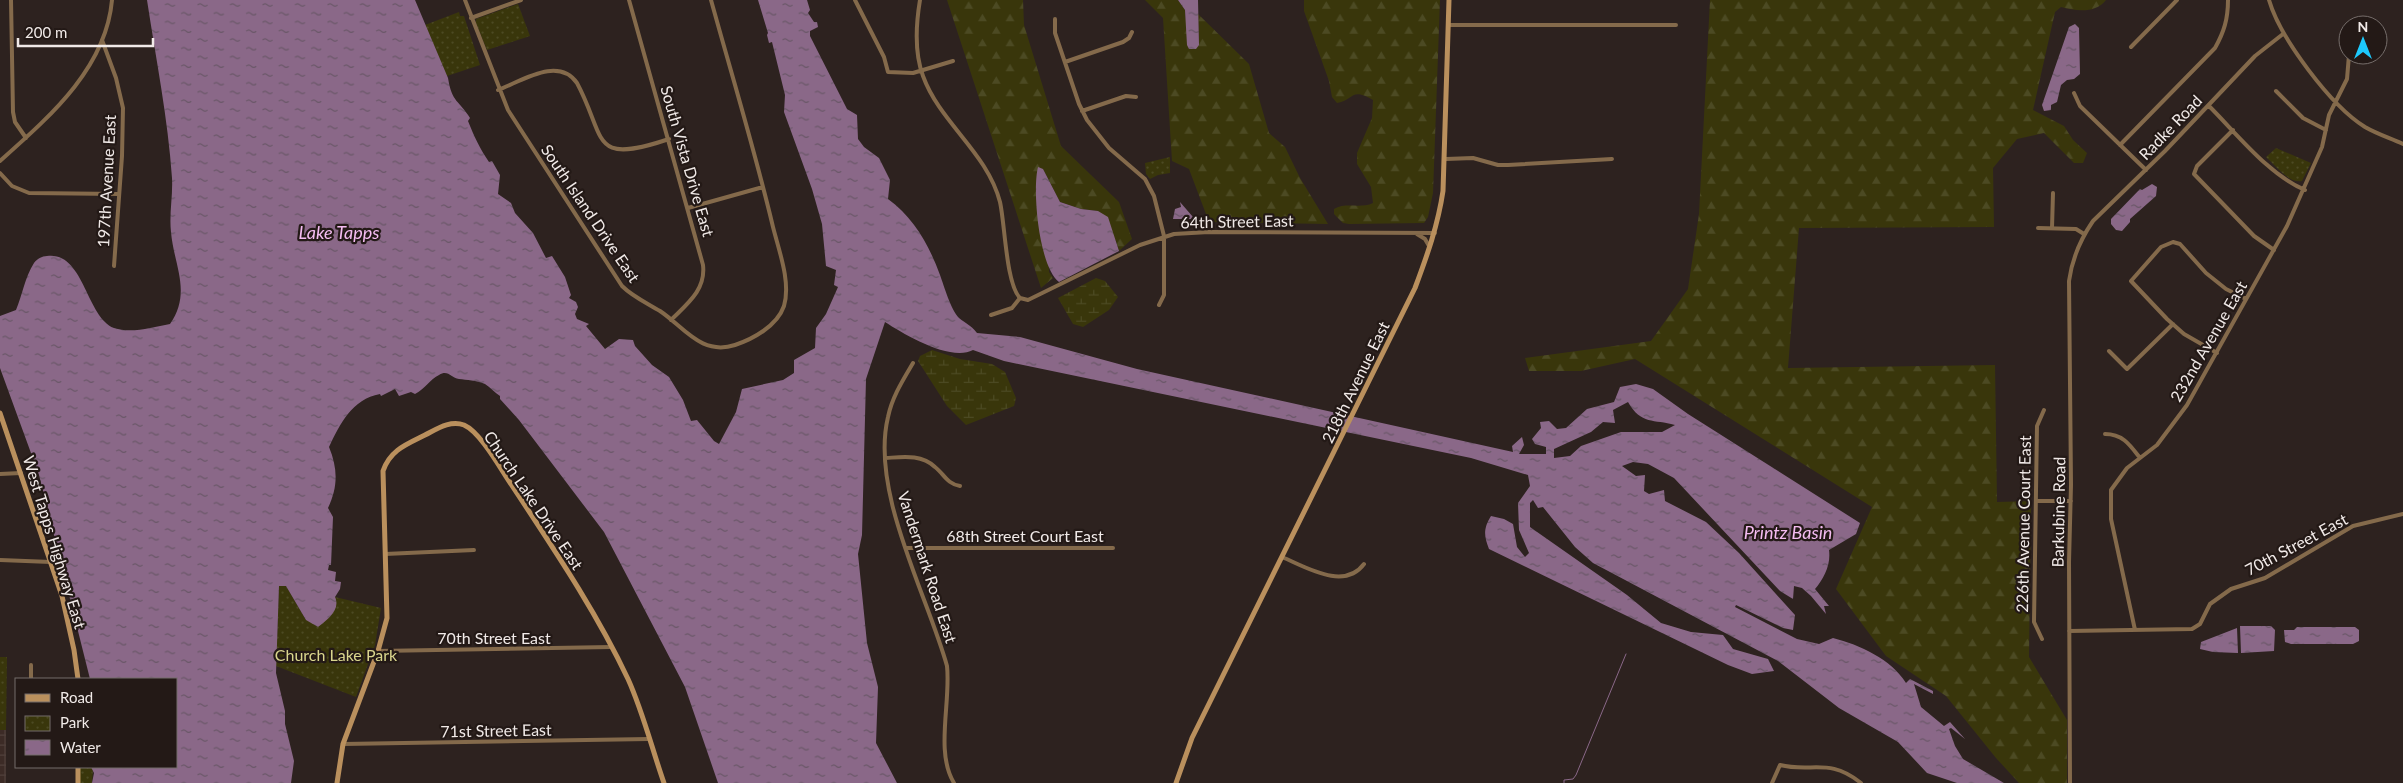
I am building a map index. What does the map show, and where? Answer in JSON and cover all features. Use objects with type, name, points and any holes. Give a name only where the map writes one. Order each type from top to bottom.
[{"type":"street","points":[[11,0],[13,112],[15,122],[26,138]]},
{"type":"street","points":[[0,161],[26,138],[75,87],[102,40],[112,0]]},
{"type":"street","name":"South Island Drive East","points":[[465,0],[498,90],[521,131],[622,286],[671,320],[698,342],[711,347],[723,348],[757,335],[772,324],[782,310],[785,294],[784,273],[763,187],[711,0]]},
{"type":"street","points":[[472,18],[521,0]]},
{"type":"street","name":"South Vista Drive East","points":[[629,0],[704,265],[704,278],[695,296],[671,320]]},
{"type":"street","points":[[855,0],[884,56],[886,70],[904,74],[921,72],[953,61]]},
{"type":"street","points":[[920,0],[916,30],[921,72],[938,104],[978,157],[992,181],[1000,202],[1010,267],[1016,292],[1020,298]]},
{"type":"street","name":"218th Avenue East","points":[[1176,783],[1187,750],[1415,288],[1435,233],[1441,206],[1446,159],[1449,0]]},
{"type":"street","points":[[2131,47],[2177,0]]},
{"type":"street","points":[[2120,145],[2214,48],[2224,32],[2228,13],[2228,0]]},
{"type":"street","points":[[2269,0],[2283,34],[2336,102],[2365,126],[2403,144]]},
{"type":"street","points":[[1055,19],[1055,33],[1082,111],[1100,139],[1136,171],[1150,187],[1164,236],[1164,295],[1159,305]]},
{"type":"street","points":[[1449,24],[1676,25]]},
{"type":"street","points":[[1065,62],[1123,42],[1129,38],[1132,32]]},
{"type":"street","name":"Radke Road","points":[[2080,242],[2093,221],[2209,106],[2255,56],[2283,34]]},
{"type":"street","name":"197th Avenue East","points":[[102,40],[116,78],[123,108],[114,266]]},
{"type":"street","name":"232nd Avenue East","points":[[2135,630],[2111,519],[2111,490],[2127,468],[2157,445],[2176,420],[2217,353],[2305,190],[2322,146],[2329,115],[2348,79],[2349,65]]},
{"type":"street","points":[[498,90],[548,70],[559,70],[567,73],[577,83],[598,135],[606,145],[618,150],[631,149],[669,138]]},
{"type":"street","points":[[2276,91],[2303,118],[2326,130]]},
{"type":"street","points":[[2074,93],[2080,106],[2146,170]]},
{"type":"street","points":[[1082,111],[1126,96],[1136,97]]},
{"type":"street","points":[[2209,106],[2289,183],[2305,190]]},
{"type":"street","points":[[2233,130],[2197,166],[2194,174],[2254,236],[2274,250]]},
{"type":"street","points":[[1446,159],[1474,158],[1498,165],[1612,159]]},
{"type":"street","points":[[0,173],[12,186],[29,192],[119,194]]},
{"type":"street","points":[[688,208],[763,187]]},
{"type":"street","points":[[2052,228],[2053,193]]},
{"type":"street","points":[[2038,228],[2076,229],[2084,234]]},
{"type":"street","name":"64th Street East","points":[[991,315],[1012,308],[1020,298],[1028,300],[1164,236],[1208,232],[1435,233]]},
{"type":"street","points":[[1413,232],[1425,238],[1429,249]]},
{"type":"street","name":"Barkubine Road","points":[[2070,783],[2070,281],[2072,266],[2080,242]]},
{"type":"street","points":[[2217,353],[2184,334],[2132,281],[2161,247],[2173,242],[2180,244],[2206,273],[2226,289],[2246,300]]},
{"type":"street","points":[[2109,351],[2127,369],[2173,324]]},
{"type":"street","name":"Vandermark Road East","points":[[913,363],[895,396],[888,418],[886,458],[892,502],[947,666],[948,693],[945,761],[954,783]]},
{"type":"street","name":"226th Avenue Court East","points":[[2042,639],[2034,622],[2037,426],[2044,410]]},
{"type":"street","name":"West Tapps Highway East","points":[[0,413],[51,562],[70,631],[78,678]]},
{"type":"street","name":"Church Lake Drive East","points":[[336,783],[343,744],[378,651],[387,618],[382,486],[384,470],[389,458],[397,450],[438,428],[452,423],[463,425],[472,430],[512,486],[572,578],[611,647],[634,696],[664,783]]},
{"type":"street","points":[[2105,434],[2113,434],[2128,441],[2140,458]]},
{"type":"street","points":[[886,458],[916,457],[923,459],[935,466],[949,482],[960,486]]},
{"type":"street","points":[[0,474],[21,473]]},
{"type":"street","points":[[2036,502],[2071,502]]},
{"type":"street","name":"70th Street East","points":[[2070,631],[2192,630],[2200,624],[2210,604],[2231,589],[2264,578],[2353,526],[2403,514]]},
{"type":"street","name":"68th Street Court East","points":[[907,548],[1113,548]]},
{"type":"street","points":[[386,554],[474,550]]},
{"type":"street","points":[[1282,557],[1322,573],[1335,576],[1350,575],[1359,571],[1364,564]]},
{"type":"street","points":[[0,560],[51,562]]},
{"type":"street","name":"70th Street East","points":[[378,651],[611,647]]},
{"type":"street","points":[[31,665],[31,678]]},
{"type":"street","name":"71st Street East","points":[[343,744],[649,739]]},
{"type":"street","points":[[1772,783],[1780,765],[1828,768],[1845,773],[1861,783]]},
{"type":"street","points":[[78,768],[78,783]]},
{"type":"shaded area","points":[[0,730],[6,730],[6,783],[0,783]]},
{"type":"green space","points":[[947,0],[1023,0],[1024,25],[1061,146],[1119,202],[1132,239],[1119,251],[1116,241],[1098,211],[1081,209],[1060,202],[1043,169],[1049,272],[1053,278],[1041,288]]},
{"type":"green space","points":[[1145,0],[1178,0],[1185,10],[1189,49],[1199,45],[1198,14],[1249,64],[1269,133],[1285,147],[1300,178],[1328,224],[1209,222],[1189,169],[1172,161],[1163,18]]},
{"type":"green space","points":[[1304,0],[1440,0],[1433,193],[1428,217],[1424,223],[1349,224],[1343,223],[1334,214],[1334,209],[1338,207],[1373,203],[1371,187],[1357,164],[1357,153],[1372,118],[1373,100],[1356,94],[1337,103],[1332,97],[1329,81],[1304,11]]},
{"type":"green space","points":[[1710,0],[2106,0],[2096,8],[2073,10],[2061,7],[2055,12],[2033,110],[2064,126],[2073,140],[2087,153],[2083,163],[2074,163],[2044,133],[2017,139],[1993,168],[1994,227],[1799,228],[1788,368],[1995,365],[1997,502],[2031,501],[2029,657],[2067,720],[2067,783],[2019,783],[1996,758],[1946,696],[1886,656],[1836,589],[1872,507],[1635,359],[1581,371],[1529,371],[1525,358],[1651,341],[1688,289],[1699,214]]},
{"type":"green space","points":[[518,4],[530,36],[487,50],[476,19]]},
{"type":"green space","points":[[459,12],[460,16],[464,16],[480,65],[447,76],[425,25]]},
{"type":"green space","points":[[2276,148],[2311,163],[2302,181],[2292,180],[2287,177],[2266,157]]},
{"type":"green space","points":[[1170,157],[1170,173],[1158,175],[1150,179],[1146,174],[1145,163]]},
{"type":"green space","points":[[1096,278],[1105,281],[1118,297],[1109,310],[1083,327],[1073,324],[1058,298]]},
{"type":"green space","points":[[932,350],[960,359],[992,364],[1005,372],[1016,398],[1014,406],[966,425],[947,406],[918,361],[920,356]]},
{"type":"green space","name":"Church Lake Park","points":[[279,585],[286,586],[306,620],[335,597],[381,608],[375,645],[356,697],[276,666]]},
{"type":"green space","points":[[0,657],[7,657],[6,730],[0,730]]},
{"type":"green space","points":[[80,768],[93,768],[92,783],[80,783]]},
{"type":"water","name":"Lake Tapps","points":[[147,0],[415,0],[448,78],[454,97],[470,118],[468,121],[475,137],[489,162],[492,161],[500,175],[498,194],[511,203],[515,213],[533,233],[546,258],[552,256],[565,277],[571,295],[569,298],[576,302],[578,307],[575,314],[577,319],[589,324],[586,326],[605,349],[619,339],[633,340],[635,346],[652,365],[669,377],[683,400],[691,421],[697,420],[714,441],[719,444],[736,412],[742,389],[783,380],[794,373],[794,360],[815,348],[816,328],[826,314],[838,287],[834,285],[836,270],[826,266],[822,224],[812,189],[784,112],[785,95],[772,42],[769,43],[768,33],[758,0],[807,0],[810,10],[808,13],[814,22],[817,22],[818,27],[810,31],[810,36],[847,109],[857,115],[858,139],[864,147],[879,158],[890,180],[888,199],[906,215],[920,233],[936,264],[953,309],[959,318],[977,333],[1020,337],[1137,369],[1513,452],[1512,446],[1522,437],[1524,445],[1519,454],[1546,454],[1546,447],[1535,444],[1532,439],[1541,428],[1540,422],[1549,421],[1557,429],[1566,428],[1587,409],[1614,402],[1620,387],[1636,384],[1653,389],[1688,414],[1860,523],[1856,534],[1829,550],[1829,561],[1826,571],[1815,589],[1829,606],[1824,606],[1826,614],[1802,588],[1794,586],[1793,599],[1780,591],[1674,478],[1648,464],[1633,462],[1622,466],[1636,476],[1645,475],[1644,491],[1649,494],[1664,490],[1665,501],[1706,522],[1739,553],[1795,615],[1793,630],[1783,628],[1736,605],[1735,607],[1797,639],[1819,644],[1833,638],[1864,649],[1892,667],[1906,683],[1910,679],[1933,691],[1933,694],[1914,684],[1921,707],[1944,726],[1950,722],[1965,739],[1951,728],[1949,729],[1955,746],[1963,759],[2004,783],[1957,783],[1927,773],[1898,742],[1839,708],[1778,661],[1593,563],[1575,547],[1543,507],[1538,508],[1533,500],[1530,503],[1530,527],[1627,595],[1661,623],[1691,632],[1723,635],[1733,649],[1768,659],[1774,671],[1752,674],[1728,665],[1489,549],[1485,532],[1491,516],[1504,519],[1513,524],[1517,547],[1525,557],[1529,553],[1519,530],[1518,503],[1530,486],[1528,475],[1471,458],[1004,361],[973,350],[964,353],[953,353],[916,340],[885,322],[866,379],[862,535],[858,554],[867,643],[878,687],[876,743],[897,783],[718,783],[685,687],[604,532],[519,420],[500,399],[500,396],[485,384],[442,373],[415,394],[411,392],[399,396],[395,389],[381,396],[380,394],[362,401],[348,414],[329,447],[336,478],[334,493],[328,508],[333,517],[331,565],[329,565],[328,570],[336,572],[335,581],[341,582],[340,589],[335,597],[335,610],[318,627],[306,620],[286,586],[279,586],[276,673],[294,761],[291,783],[92,783],[94,773],[92,768],[178,768],[178,678],[90,678],[39,475],[0,368],[0,316],[16,310],[28,274],[34,263],[40,258],[47,256],[59,257],[69,264],[77,274],[97,311],[105,322],[114,328],[135,330],[170,324],[180,301],[181,290],[171,232],[172,185],[165,111]],"holes":[[[1628,402],[1638,414],[1648,420],[1675,425],[1662,432],[1621,432],[1581,446],[1570,456],[1554,458],[1554,449],[1591,432],[1603,422],[1615,423],[1613,410]]]},
{"type":"water","points":[[1178,0],[1198,0],[1199,45],[1196,49],[1189,49],[1187,45],[1185,10]]},
{"type":"water","points":[[2075,24],[2079,28],[2080,74],[2061,85],[2057,102],[2051,105],[2051,110],[2044,111],[2042,105],[2069,27]]},
{"type":"water","points":[[1038,167],[1043,169],[1060,202],[1081,209],[1098,211],[1108,217],[1119,251],[1059,282],[1052,274],[1046,261],[1042,245],[1036,193]]},
{"type":"water","points":[[2152,184],[2157,187],[2156,196],[2130,219],[2130,222],[2122,231],[2116,230],[2111,224],[2111,219],[2140,189],[2142,190]]},
{"type":"water","points":[[1180,202],[1193,217],[1198,219],[1173,219],[1175,209],[1181,207]]},
{"type":"water","points":[[2240,626],[2271,626],[2275,630],[2274,651],[2241,653]]},
{"type":"water","points":[[2297,627],[2355,627],[2359,630],[2359,641],[2353,644],[2291,644],[2285,642],[2284,630],[2294,630]]},
{"type":"water","points":[[2237,628],[2238,653],[2213,652],[2200,649],[2201,642]]},
{"type":"waterway","points":[[1564,783],[1564,780],[1573,779],[1576,775],[1626,654]]},
{"type":"water label","name":"Printz Basin","points":[[1788,532]]}]
